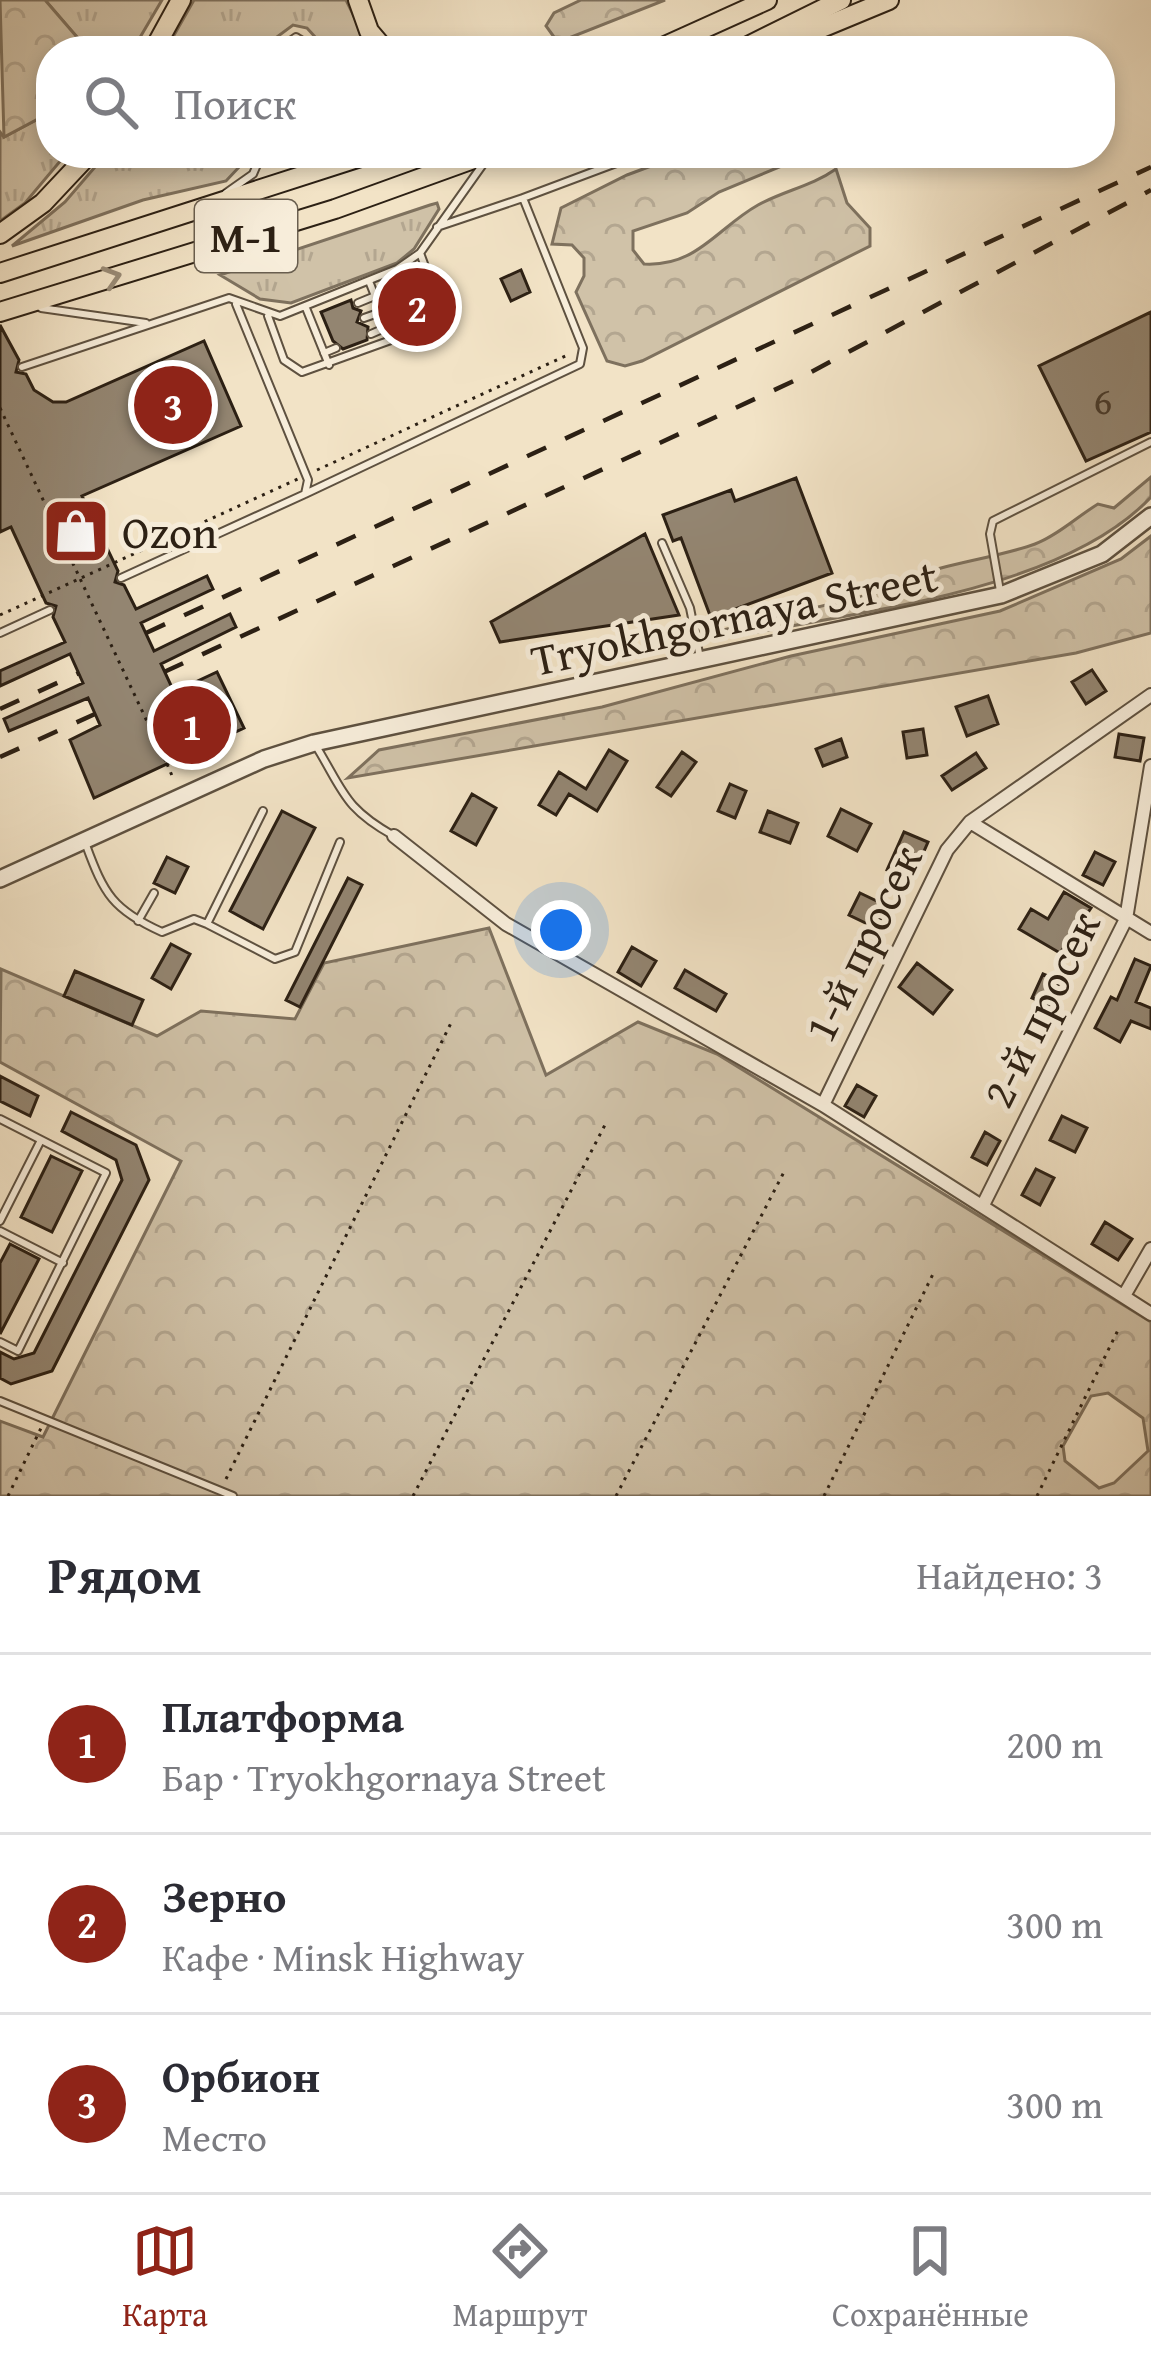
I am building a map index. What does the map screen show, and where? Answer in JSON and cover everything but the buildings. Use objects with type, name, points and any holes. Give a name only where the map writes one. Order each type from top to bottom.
[{"type":"main road","points":[[161,36],[181,0]]},
{"type":"main road","points":[[358,0],[373,36]]},
{"type":"main road","points":[[688,36],[767,0]]},
{"type":"main road","points":[[768,36],[841,0]]},
{"type":"main road","points":[[802,36],[889,0]]},
{"type":"main road","points":[[0,234],[43,203],[76,168]]},
{"type":"main road","name":"М-1","points":[[0,272],[328,168]]},
{"type":"main road","name":"М-1","points":[[7,310],[335,209],[449,168]]},
{"type":"street","name":"Tryokhgornaya Street","points":[[0,879],[264,759],[314,743],[1001,595],[1102,554],[1151,516]]},
{"type":"street","name":"1-й просек","points":[[824,1105],[935,871],[970,822],[1151,695]]},
{"type":"street","name":"2-й просек","points":[[983,1205],[1126,919],[1151,766]]},
{"type":"street","points":[[970,822],[1151,934]]},
{"type":"street","points":[[394,836],[506,923],[824,1105],[1151,1314]]},
{"type":"street","points":[[1125,1294],[1151,1249]]},
{"type":"lane","points":[[149,227],[220,197],[253,174],[254,168]]},
{"type":"lane","points":[[22,367],[232,299],[268,315],[306,308],[420,253],[480,168]]},
{"type":"lane","points":[[437,227],[603,168]]},
{"type":"lane","points":[[121,578],[576,370],[583,348],[523,198]]},
{"type":"lane","points":[[268,315],[293,369],[329,365],[441,322],[443,315],[420,253]]},
{"type":"lane","points":[[368,281],[393,340]]},
{"type":"lane","points":[[358,303],[375,296]]},
{"type":"lane","points":[[232,299],[306,476],[305,494]]},
{"type":"lane","points":[[7,310],[61,308],[150,324]]},
{"type":"lane","points":[[306,308],[329,365]]},
{"type":"lane","points":[[364,318],[381,312]]},
{"type":"lane","points":[[311,322],[323,317]]},
{"type":"lane","points":[[371,334],[387,327]]},
{"type":"lane","points":[[318,338],[329,332]]},
{"type":"lane","points":[[324,353],[336,348]]},
{"type":"lane","points":[[1001,595],[990,534],[993,520],[1151,442]]},
{"type":"lane","points":[[662,542],[690,608],[701,662]]},
{"type":"lane","points":[[0,633],[50,610]]},
{"type":"lane","points":[[314,743],[356,815],[394,836]]},
{"type":"lane","points":[[207,924],[262,811]]},
{"type":"lane","points":[[84,842],[106,899],[138,921],[162,932],[194,919],[275,959],[295,952],[340,842]]},
{"type":"lane","points":[[138,921],[154,893]]},
{"type":"lane","points":[[0,1119],[106,1173],[18,1351],[0,1342]]},
{"type":"lane","points":[[0,1221],[41,1140]]},
{"type":"lane","points":[[0,1232],[63,1263]]},
{"type":"lane","points":[[0,1401],[233,1496]]},
{"type":"path","points":[[0,615],[583,348]]},
{"type":"path","points":[[0,408],[173,778]]},
{"type":"path","points":[[220,1491],[451,1023]]},
{"type":"path","points":[[413,1496],[607,1121]]},
{"type":"path","points":[[616,1496],[784,1172]]},
{"type":"path","points":[[824,1496],[935,1270]]},
{"type":"path","points":[[1037,1496],[1118,1330]]},
{"type":"path","points":[[8,1496],[46,1420]]},
{"type":"green space","points":[[0,0],[45,0],[76,36],[36,36],[36,120],[4,137]]},
{"type":"green space","points":[[45,0],[162,0],[141,36],[76,36]]},
{"type":"green space","points":[[194,0],[346,0],[364,36],[314,36],[307,28],[293,25],[278,36],[174,36]]},
{"type":"green space","points":[[581,0],[665,0],[574,36],[553,36],[546,26],[554,13]]},
{"type":"green space","points":[[36,120],[36,168],[54,168],[25,203],[0,221],[0,132],[4,137]]},
{"type":"green space","points":[[94,168],[238,168],[226,181],[143,200],[12,246],[65,202]]},
{"type":"green space","points":[[646,168],[777,168],[719,192],[687,213],[633,231],[633,250],[644,264],[693,253],[758,205],[836,169],[847,203],[870,228],[870,246],[642,361],[625,366],[607,361],[576,292],[584,276],[584,258],[572,245],[552,244],[561,208]]},
{"type":"green space","points":[[437,203],[439,209],[414,249],[397,263],[291,303],[260,299],[220,275]]},
{"type":"green space","points":[[1151,477],[1151,497],[1113,529],[1015,575],[845,616],[742,635],[723,630],[876,593],[928,571],[1035,544],[1098,504],[1114,508]]},
{"type":"green space","points":[[1151,536],[1151,633],[1076,653],[348,778],[379,750],[602,707],[791,656],[1000,611],[1121,559]]},
{"type":"green space","points":[[489,928],[546,1075],[638,1022],[717,1054],[1151,1322],[1151,1496],[0,1496],[0,1421],[43,1437],[181,1161],[0,1062],[1,969],[157,1036],[201,1011],[295,1019],[324,963]],"holes":[[[1108,1393],[1143,1418],[1148,1451],[1114,1483],[1099,1488],[1065,1461],[1063,1446],[1091,1396]]]},
{"type":"railway","points":[[146,633],[1151,167]]},
{"type":"railway","points":[[164,672],[798,379],[1151,190]]},
{"type":"railway","points":[[0,709],[79,673]]},
{"type":"railway","points":[[0,757],[95,714]]},
{"type":"place","name":"Зерно","points":[[417,307]]},
{"type":"place","name":"Орбион","points":[[173,405]]},
{"type":"place","name":"Ozon","points":[[76,531]]},
{"type":"place","name":"Платформа","points":[[192,725]]}]
